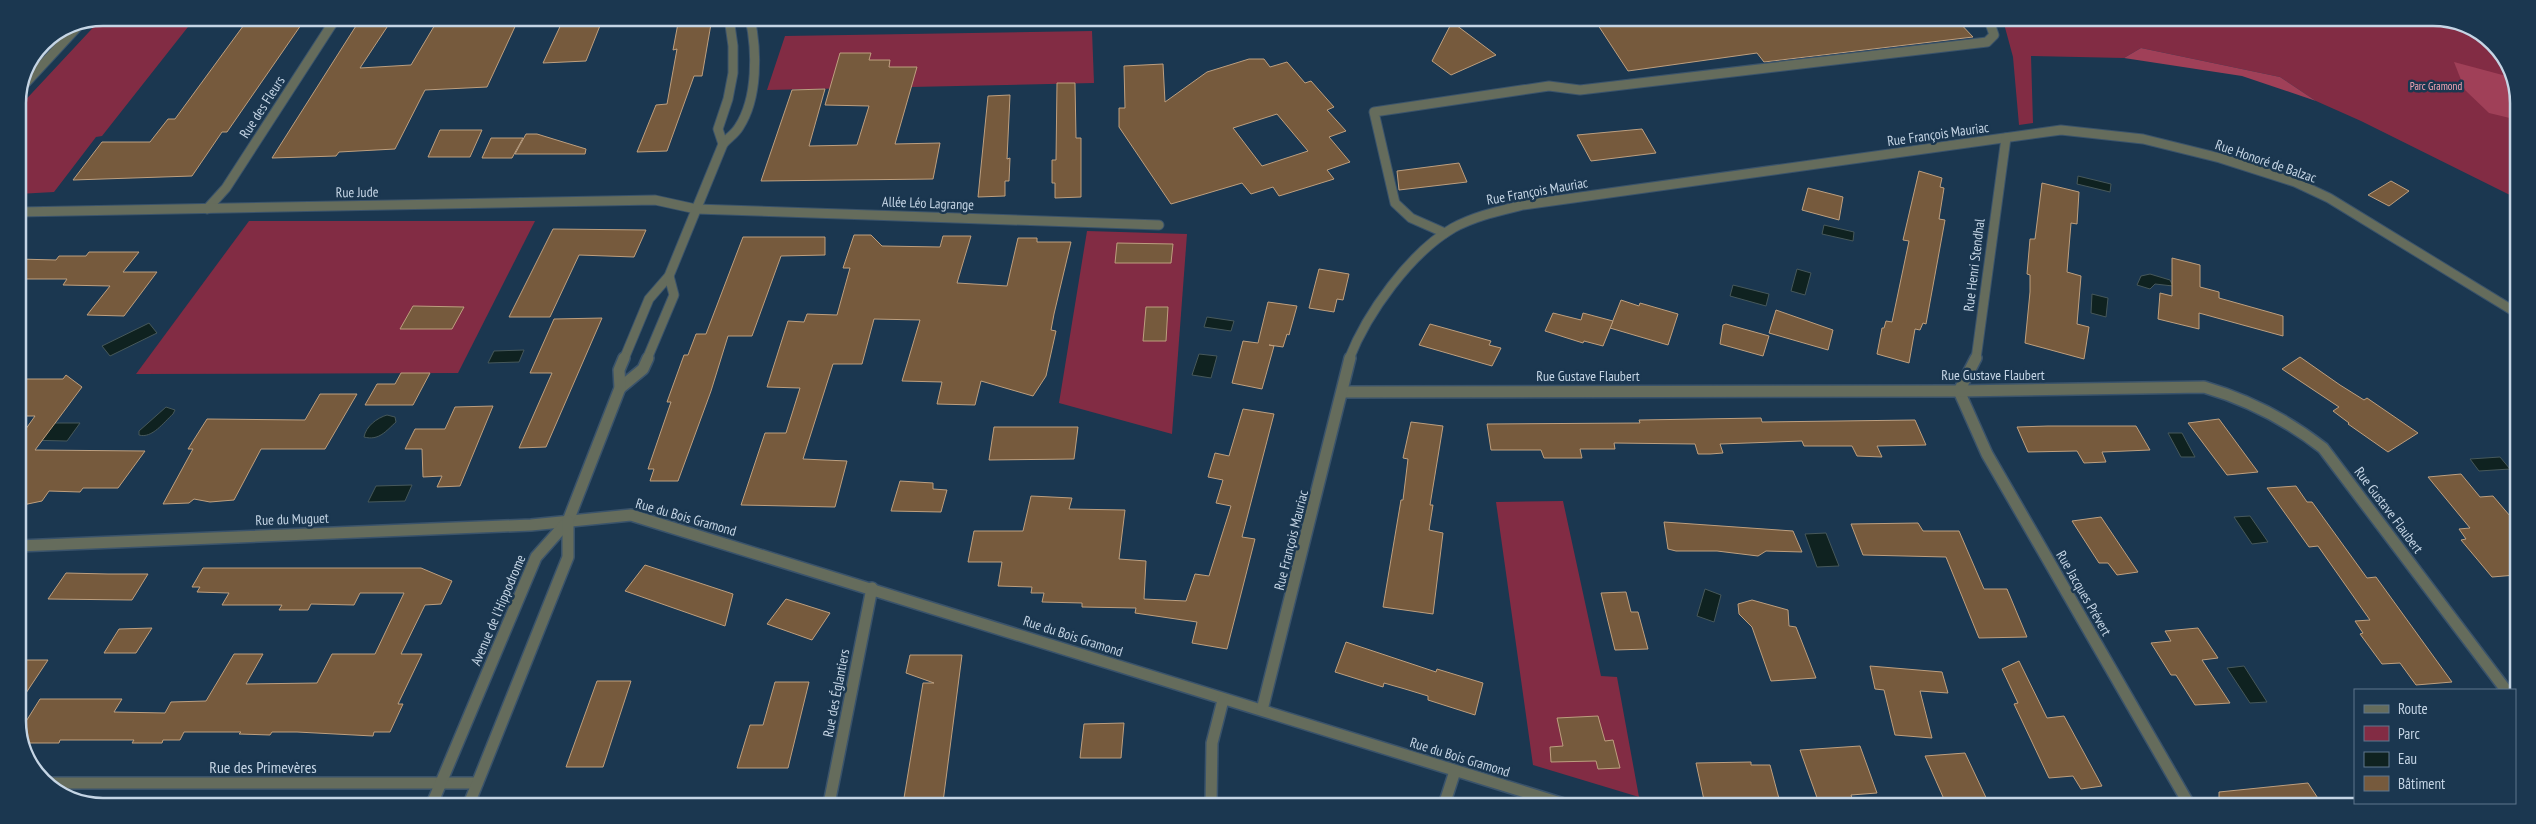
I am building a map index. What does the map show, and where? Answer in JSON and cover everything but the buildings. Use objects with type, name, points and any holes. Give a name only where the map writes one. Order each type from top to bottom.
[{"type":"street","name":"Rue des Fleurs","points":[[207,209],[226,188],[331,26]]},
{"type":"street","points":[[723,144],[718,129],[728,99],[732,73],[733,46],[730,26]]},
{"type":"street","points":[[471,798],[568,557],[568,521],[620,388],[619,370],[649,298],[669,276],[723,144],[740,126],[748,106],[754,66],[751,26]]},
{"type":"street","points":[[1445,233],[1420,224],[1403,214],[1396,203],[1374,112],[1549,86],[1580,90],[1987,42],[1994,35],[1991,26]]},
{"type":"street","points":[[31,77],[72,33]]},
{"type":"street","name":"Rue Honoré de Balzac","points":[[2006,138],[2061,130],[2104,133],[2143,139],[2220,158],[2295,182],[2329,198],[2510,309]]},
{"type":"street","name":"Rue François Mauriac","points":[[1262,710],[1343,392],[1346,366],[1362,334],[1397,279],[1416,257],[1445,233],[1480,215],[1523,205],[2006,138]]},
{"type":"street","name":"Rue Henri Stendhal","points":[[1959,391],[1976,360],[2006,138]]},
{"type":"street","name":"Rue Jude","points":[[26,212],[655,200],[696,209]]},
{"type":"street","name":"Allée Léo Lagrange","points":[[696,209],[1160,225]]},
{"type":"street","points":[[620,388],[643,369],[674,295],[669,276]]},
{"type":"street","name":"Rue Gustave Flaubert","points":[[1343,392],[1959,391],[2204,387],[2235,395],[2264,406],[2296,425],[2323,448],[2505,689]]},
{"type":"street","name":"Rue Jacques Prévert","points":[[1959,391],[1987,454],[2185,798]]},
{"type":"street","name":"Rue du Bois Gramond","points":[[568,521],[631,515],[872,588],[1223,700],[1262,710],[1544,798]]},
{"type":"street","name":"Rue du Muguet","points":[[26,546],[530,525],[568,521]]},
{"type":"street","name":"Avenue de l'Hippodrome","points":[[434,798],[536,557],[568,521]]},
{"type":"street","name":"Rue des Églantiers","points":[[830,798],[872,588]]},
{"type":"street","points":[[1211,798],[1212,743],[1223,700]]},
{"type":"street","points":[[1446,798],[1455,771]]},
{"type":"street","name":"Rue des Primevères","points":[[58,783],[477,783]]},
{"type":"green space","points":[[189,26],[102,136],[96,137],[54,192],[26,194],[27,99],[93,27]]},
{"type":"green space","name":"Parc Gramond","points":[[2005,26],[2433,26],[2453,29],[2475,39],[2487,49],[2494,56],[2506,79],[2510,98],[2510,195],[2361,121],[2316,101],[2280,77],[2141,48],[2124,58],[2031,56],[2033,123],[2019,125],[2013,57]]},
{"type":"green space","points":[[1092,31],[1094,83],[767,90],[785,36]]},
{"type":"green space","points":[[249,221],[535,221],[458,373],[136,374]]},
{"type":"green space","points":[[1087,231],[1187,234],[1172,434],[1059,403]]},
{"type":"green space","points":[[1563,501],[1601,676],[1617,677],[1639,797],[1533,765],[1496,502]]},
{"type":"shaded area","points":[[2141,48],[2280,77],[2316,101],[2242,76],[2124,58]]},
{"type":"shaded area","points":[[2454,62],[2504,75],[2510,98],[2510,118],[2489,113],[2465,90]]},
{"type":"water","points":[[2078,176],[2111,184],[2110,192],[2077,184]]},
{"type":"water","points":[[1824,225],[1854,232],[1853,241],[1822,234]]},
{"type":"water","points":[[1797,269],[1811,273],[1805,295],[1791,291]]},
{"type":"water","points":[[2150,274],[2170,280],[2173,286],[2155,284],[2150,289],[2137,285],[2141,276]]},
{"type":"water","points":[[1733,285],[1769,294],[1766,306],[1730,296]]},
{"type":"water","points":[[2092,294],[2108,298],[2106,317],[2091,313]]},
{"type":"water","points":[[1207,317],[1234,321],[1231,331],[1204,327]]},
{"type":"water","points":[[149,323],[157,333],[110,356],[102,346]]},
{"type":"water","points":[[524,350],[519,362],[488,363],[494,351]]},
{"type":"water","points":[[1199,354],[1217,356],[1211,378],[1192,375]]},
{"type":"water","points":[[166,407],[175,410],[173,414],[149,435],[139,435],[139,431]]},
{"type":"water","points":[[387,415],[395,417],[396,422],[385,432],[374,438],[364,437],[372,423]]},
{"type":"water","points":[[37,423],[80,423],[67,441],[26,440]]},
{"type":"water","points":[[2168,433],[2182,433],[2195,457],[2181,457]]},
{"type":"water","points":[[2500,457],[2510,469],[2479,471],[2470,459]]},
{"type":"water","points":[[412,485],[405,501],[368,502],[376,486]]},
{"type":"water","points":[[2250,516],[2268,542],[2252,544],[2234,517]]},
{"type":"water","points":[[1826,533],[1839,566],[1817,567],[1805,534]]},
{"type":"water","points":[[1705,589],[1721,595],[1714,622],[1697,616]]},
{"type":"water","points":[[2244,666],[2267,702],[2250,703],[2227,668]]}]
